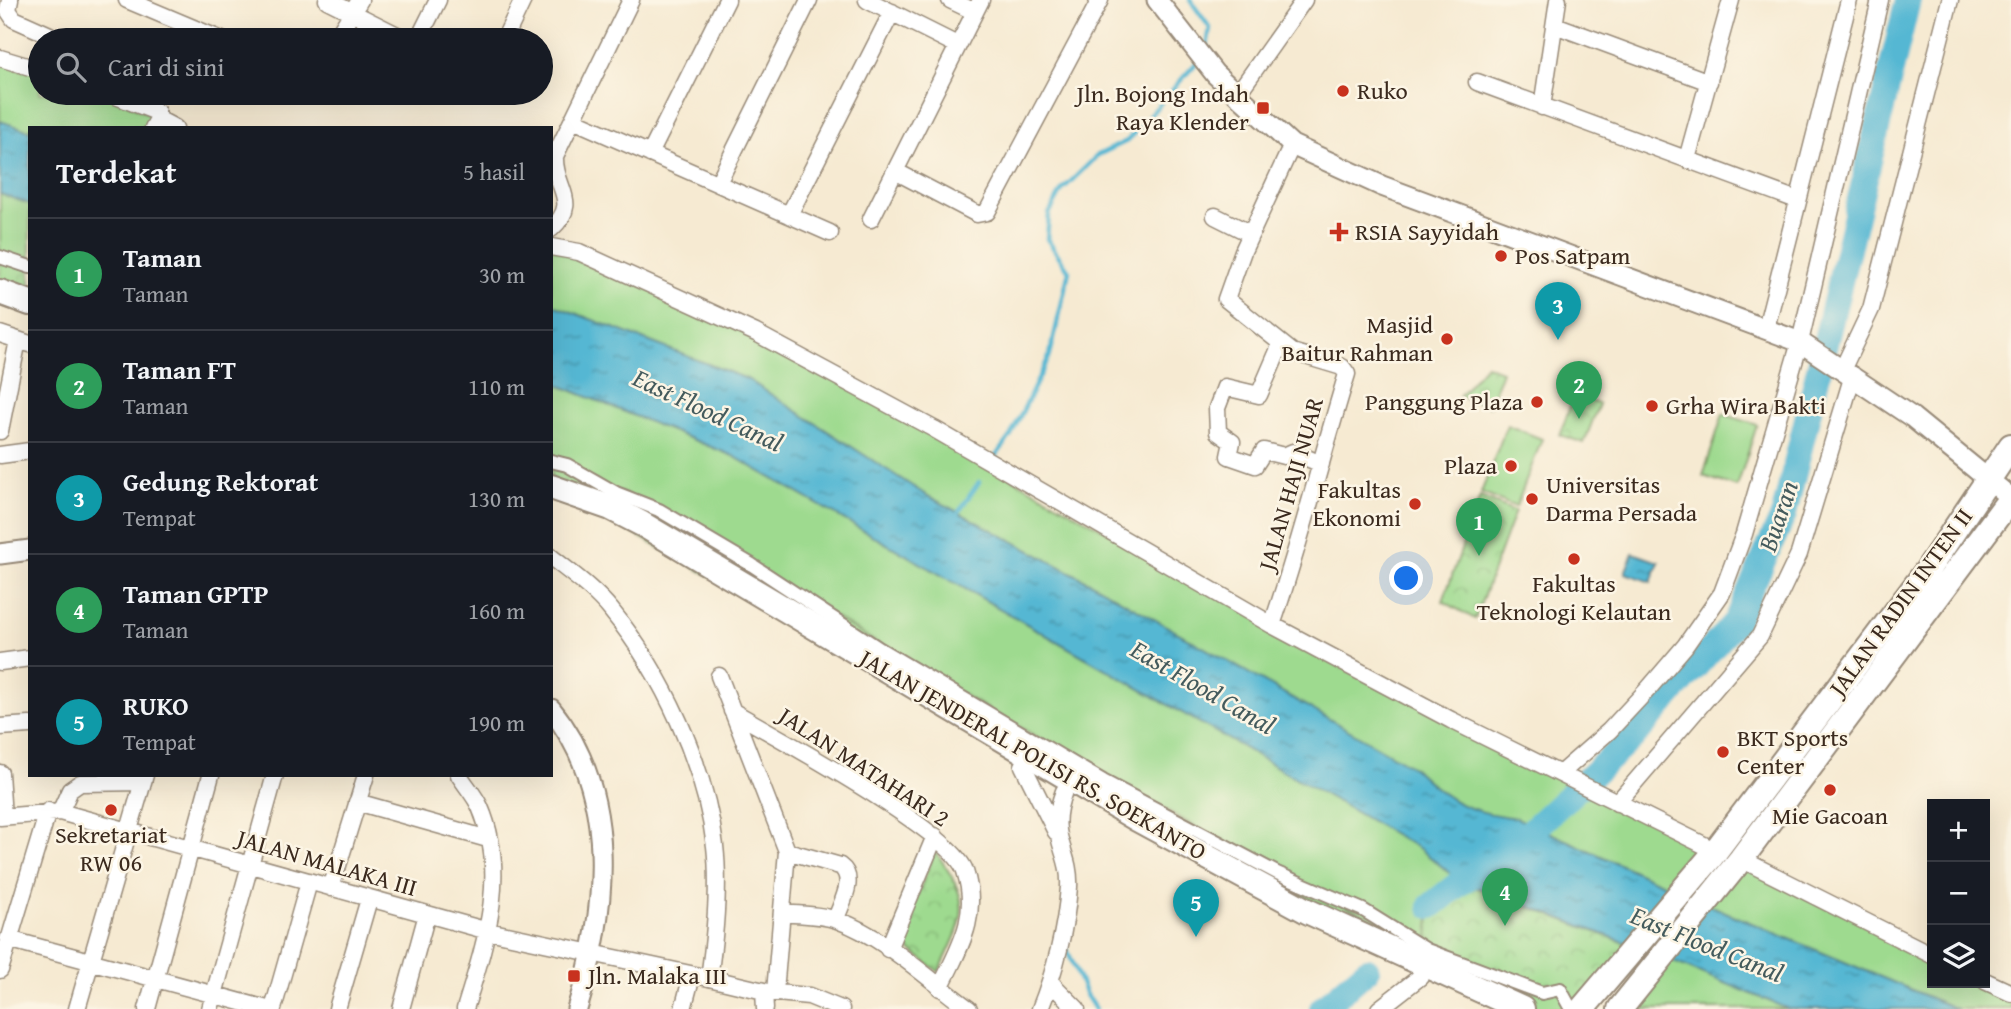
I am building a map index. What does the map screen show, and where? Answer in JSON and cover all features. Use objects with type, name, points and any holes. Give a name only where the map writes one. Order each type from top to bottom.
[{"type":"main road","points":[[0,292],[28,302]]},
{"type":"main road","points":[[0,310],[26,335]]},
{"type":"main road","name":"JALAN RADIN INTEN II","points":[[1725,860],[2011,446]]},
{"type":"main road","name":"JALAN JENDERAL POLISI RS. SOEKANTO","points":[[553,488],[611,509],[642,524],[1035,773],[1062,796],[1106,814],[1336,932],[1522,1009]]},
{"type":"main road","name":"JALAN RADIN INTEN II","points":[[1725,860],[2011,498]]},
{"type":"main road","name":"JALAN JENDERAL POLISI RS. SOEKANTO","points":[[553,504],[617,527],[1035,773],[1137,819],[1336,932]]},
{"type":"main road","points":[[1578,1008],[1725,860]]},
{"type":"main road","points":[[1626,1002],[1725,860]]},
{"type":"main road","name":"JALAN JENDERAL POLISI RS. SOEKANTO","points":[[1417,965],[1492,1009]]},
{"type":"street","points":[[10,0],[8,10],[14,19],[34,28]]},
{"type":"street","points":[[127,0],[194,28]]},
{"type":"street","points":[[327,0],[357,6],[389,28]]},
{"type":"street","points":[[424,28],[438,0]]},
{"type":"street","points":[[510,28],[523,0]]},
{"type":"street","points":[[553,227],[565,216],[567,204],[554,170],[553,156],[631,0]]},
{"type":"street","points":[[650,154],[727,0]]},
{"type":"street","points":[[718,183],[809,0]]},
{"type":"street","points":[[867,0],[957,45]]},
{"type":"street","points":[[871,219],[978,6],[950,0]]},
{"type":"street","points":[[895,171],[977,214],[987,212],[1100,0]]},
{"type":"street","points":[[1157,0],[1215,74],[1292,145],[1382,186],[1766,328],[1807,346],[1912,417],[2011,498]]},
{"type":"street","points":[[1236,96],[1304,0]]},
{"type":"street","points":[[1542,107],[1558,0]]},
{"type":"street","points":[[1766,328],[1849,0]]},
{"type":"street","points":[[1567,776],[1685,646],[1722,593],[1807,346],[1880,0]]},
{"type":"street","points":[[1610,799],[1760,636],[1784,591],[1799,554],[1845,370],[1871,309],[1950,0]]},
{"type":"street","points":[[1687,159],[1709,82],[1725,2]]},
{"type":"street","points":[[343,28],[357,6]]},
{"type":"street","points":[[789,215],[892,12]]},
{"type":"street","points":[[1555,25],[1709,82]]},
{"type":"street","points":[[0,58],[28,66]]},
{"type":"street","points":[[1477,82],[1797,200]]},
{"type":"street","points":[[141,105],[152,109],[155,123]]},
{"type":"street","points":[[573,120],[830,233]]},
{"type":"street","name":"JALAN HAJI NUAR","points":[[1272,625],[1301,542],[1347,374],[1342,367],[1303,356],[1281,344],[1226,299],[1251,234],[1292,145]]},
{"type":"street","points":[[1215,216],[1251,234]]},
{"type":"street","points":[[553,247],[579,252],[757,333],[934,429],[1272,625],[1451,720],[1567,776],[1725,860],[1927,953]]},
{"type":"street","points":[[0,257],[28,266]]},
{"type":"street","points":[[0,334],[26,335],[0,431]]},
{"type":"street","points":[[1281,344],[1261,392],[1253,396],[1231,387],[1224,389],[1217,408],[1218,432],[1231,440],[1229,456],[1253,465],[1264,451],[1284,457],[1293,452],[1321,464]]},
{"type":"street","points":[[0,455],[28,451]]},
{"type":"street","points":[[553,462],[566,465],[615,493],[659,510],[752,565],[880,649],[1103,781],[1277,873],[1363,910],[1417,965],[1542,993],[1560,989],[1578,1008]]},
{"type":"street","points":[[0,554],[28,550]]},
{"type":"street","points":[[553,559],[611,609],[650,666],[681,725],[715,844],[715,941],[709,978]]},
{"type":"street","points":[[0,662],[28,658]]},
{"type":"street","points":[[719,676],[787,851],[782,913],[765,1009]]},
{"type":"street","name":"JALAN MATAHARI 2","points":[[732,711],[835,771],[935,836],[964,868],[971,916],[969,928],[940,988]]},
{"type":"street","points":[[553,712],[580,756],[599,820],[602,883],[594,955],[577,1009]]},
{"type":"street","points":[[0,727],[28,725]]},
{"type":"street","name":"JALAN MALAKA III","points":[[0,773],[2,817],[54,812],[488,931],[769,992],[808,996],[841,1009]]},
{"type":"street","points":[[1035,773],[1056,832],[1069,885],[1051,983],[1040,1009]]},
{"type":"street","points":[[147,1009],[210,777]]},
{"type":"street","points":[[212,1002],[252,866],[274,777]]},
{"type":"street","points":[[331,888],[365,777]]},
{"type":"street","points":[[460,777],[480,807],[494,873],[488,931],[465,1009]]},
{"type":"street","points":[[0,970],[8,939],[54,812],[70,790],[80,783],[144,779],[77,1009]]},
{"type":"street","points":[[1056,832],[1062,796]]},
{"type":"street","points":[[357,802],[488,839]]},
{"type":"street","points":[[888,949],[935,836]]},
{"type":"street","points":[[787,851],[840,866],[847,871],[849,879],[836,919]]},
{"type":"street","points":[[273,1009],[309,882]]},
{"type":"street","points":[[337,1009],[369,900]]},
{"type":"street","points":[[782,913],[836,919],[888,949],[969,1009]]},
{"type":"street","points":[[401,1009],[427,914]]},
{"type":"street","points":[[8,939],[155,978],[212,1002],[267,1009]]},
{"type":"street","points":[[1379,1009],[1417,965]]},
{"type":"street","points":[[683,1009],[692,975]]},
{"type":"street","points":[[1051,983],[1077,1009]]},
{"type":"street","points":[[1990,983],[2011,993]]},
{"type":"green space","points":[[0,58],[28,66],[28,105],[131,105],[171,126],[28,126],[28,266],[0,257]]},
{"type":"green space","points":[[553,248],[756,333],[1272,625],[1716,851],[1605,981],[1504,980],[1277,873],[553,462]]},
{"type":"green space","points":[[0,257],[28,266],[28,302],[0,292]]},
{"type":"green space","points":[[1486,365],[1502,371],[1489,406],[1459,396]]},
{"type":"green space","points":[[1574,395],[1599,404],[1584,443],[1560,435]]},
{"type":"green space","points":[[1723,414],[1757,425],[1737,487],[1703,476]]},
{"type":"green space","name":"Plaza","points":[[1507,425],[1542,439],[1516,507],[1481,493]]},
{"type":"green space","points":[[553,462],[659,510],[1103,781],[1427,949],[1431,906],[1461,882],[1634,946],[1575,1009],[1522,1009],[1047,765],[553,488]]},
{"type":"green space","points":[[1480,497],[1515,511],[1475,619],[1443,601]]},
{"type":"green space","points":[[935,851],[956,885],[962,910],[960,923],[939,972],[899,942]]},
{"type":"green space","points":[[1741,859],[1927,952],[1927,988],[1990,988],[1990,985],[2011,993],[2011,1009],[1620,1009]]},
{"type":"water","points":[[0,121],[28,130],[28,203],[0,194]]},
{"type":"water","name":"East Flood Canal","points":[[553,305],[747,379],[926,495],[1091,583],[1413,767],[1437,789],[1459,803],[1485,812],[1517,818],[1723,911],[1957,1009],[1788,1009],[1635,946],[1460,881],[1420,849],[733,456],[553,383]]},
{"type":"water","points":[[1633,553],[1659,562],[1651,582],[1625,573]]},
{"type":"waterway","points":[[1190,0],[1210,28],[1206,52]]},
{"type":"waterway","name":"Buaran","points":[[1431,906],[1461,882],[1501,859],[1635,735],[1736,621],[1784,514],[1908,0]]},
{"type":"waterway","points":[[994,459],[1011,435],[1050,355],[1069,271],[1047,239],[1049,214],[1062,190],[1098,155],[1127,141],[1198,61]]},
{"type":"waterway","points":[[956,516],[979,482]]},
{"type":"waterway","points":[[1066,947],[1086,995],[1095,1009]]},
{"type":"waterway","name":"Buaran","points":[[1322,1009],[1367,970]]},
{"type":"place","name":"Ruko","points":[[1343,91]]},
{"type":"place","name":"Jln. Bojong Indah Raya Klender","points":[[1263,108]]},
{"type":"place","name":"RSIA Sayyidah","points":[[1339,232]]},
{"type":"place","name":"Pos Satpam","points":[[1501,256]]},
{"type":"place","name":"Masjid Baitur Rahman","points":[[1447,339]]},
{"type":"place","name":"Gedung Rektorat","points":[[1558,340]]},
{"type":"place","name":"Panggung Plaza","points":[[1537,402]]},
{"type":"place","name":"Grha Wira Bakti","points":[[1652,406]]},
{"type":"place","name":"Taman FT","points":[[1579,419]]},
{"type":"place","name":"Plaza","points":[[1511,466]]},
{"type":"place","name":"Universitas Darma Persada","points":[[1532,499]]},
{"type":"place","name":"Fakultas Ekonomi","points":[[1415,504]]},
{"type":"place","name":"Taman","points":[[1479,556]]},
{"type":"place","name":"Fakultas Teknologi Kelautan","points":[[1574,559]]},
{"type":"place","name":"BKT Sports Center","points":[[1723,752]]},
{"type":"place","name":"Mie Gacoan","points":[[1830,790]]},
{"type":"place","name":"Sekretariat RW 06","points":[[111,810]]},
{"type":"place","name":"Taman GPTP","points":[[1505,926]]},
{"type":"place","name":"RUKO","points":[[1196,937]]},
{"type":"place","name":"Jln. Malaka III","points":[[574,976]]}]
